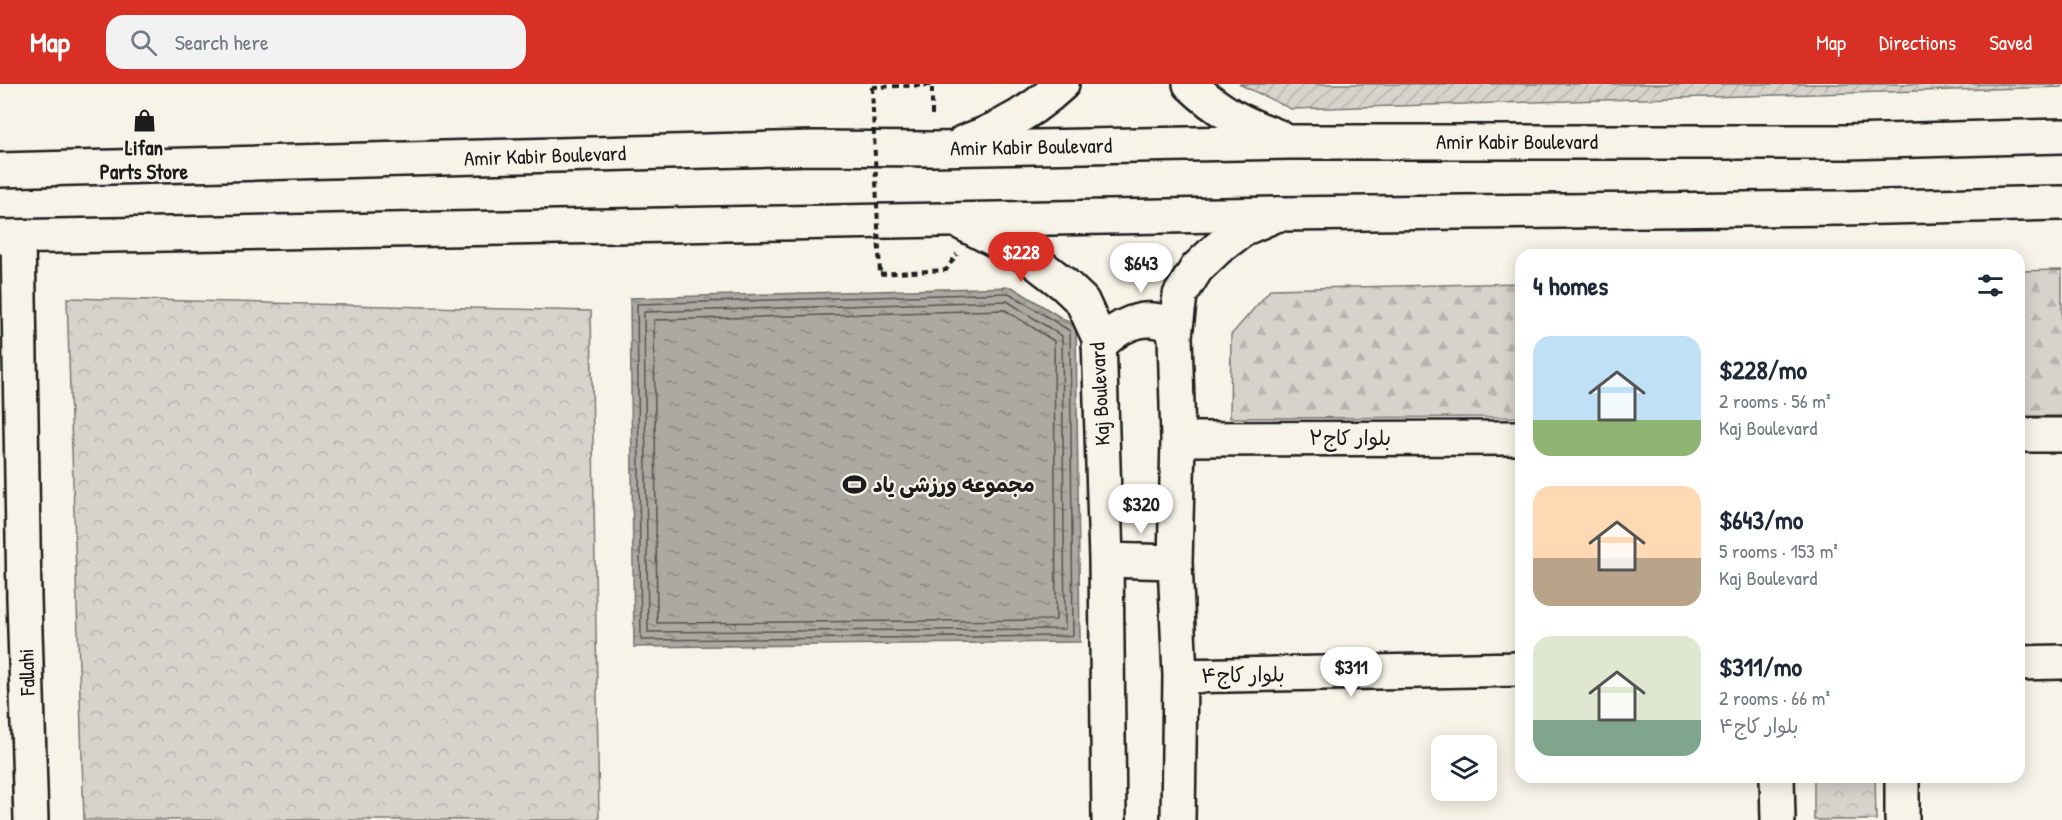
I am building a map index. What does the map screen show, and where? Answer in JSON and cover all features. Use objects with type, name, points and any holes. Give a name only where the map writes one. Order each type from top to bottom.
[{"type":"main road","points":[[945,149],[988,134],[1017,119],[1042,103],[1062,84]]},
{"type":"main road","points":[[1190,84],[1206,99],[1232,117],[1292,142]]},
{"type":"main road","name":"Amir Kabir Boulevard","points":[[0,170],[814,148],[945,149],[1292,142],[1848,142],[2062,135]]},
{"type":"main road","points":[[9,237],[1278,214],[1842,208],[2062,203]]},
{"type":"main road","points":[[1178,820],[1180,676],[1175,562],[1178,439],[1175,336],[1180,295],[1197,268],[1218,248],[1245,228],[1278,214]]},
{"type":"main road","name":"Kaj Boulevard","points":[[958,221],[1029,257],[1064,284],[1082,301],[1099,338],[1106,560],[1109,820]]},
{"type":"main road","name":"Fallahi","points":[[9,237],[12,599],[31,820]]},
{"type":"main road","points":[[1099,346],[1110,334],[1141,320],[1160,320],[1170,325],[1175,336]]},
{"type":"main road","points":[[2025,435],[2062,435]]},
{"type":"main road","name":"بلوار کاج۲","points":[[1178,439],[1515,438]]},
{"type":"main road","points":[[1106,560],[1175,562]]},
{"type":"main road","points":[[2025,663],[2062,662]]},
{"type":"main road","name":"بلوار کاج۴","points":[[1180,676],[1515,669]]},
{"type":"main road","points":[[1777,783],[1778,820]]},
{"type":"main road","points":[[1902,783],[1902,820]]},
{"type":"path","points":[[932,85],[872,87],[880,274],[946,270]]},
{"type":"green space","points":[[1239,84],[2062,84],[2062,87],[1291,109]]},
{"type":"green space","points":[[2062,270],[2062,416],[2025,416],[2025,271]]},
{"type":"green space","points":[[1515,283],[1515,417],[1230,418],[1231,335],[1271,289]]},
{"type":"green space","points":[[67,298],[591,311],[599,820],[84,820]]},
{"type":"green space","points":[[1814,783],[1875,783],[1876,820],[1814,820]]},
{"type":"water","name":"مجموعه ورزشی یاد","points":[[1012,287],[1076,327],[1080,642],[634,647],[630,298]]},
{"type":"place","name":"Lifan Parts Store","points":[[144,120]]},
{"type":"place","name":"مجموعه ورزشی یاد","points":[[855,485]]}]
